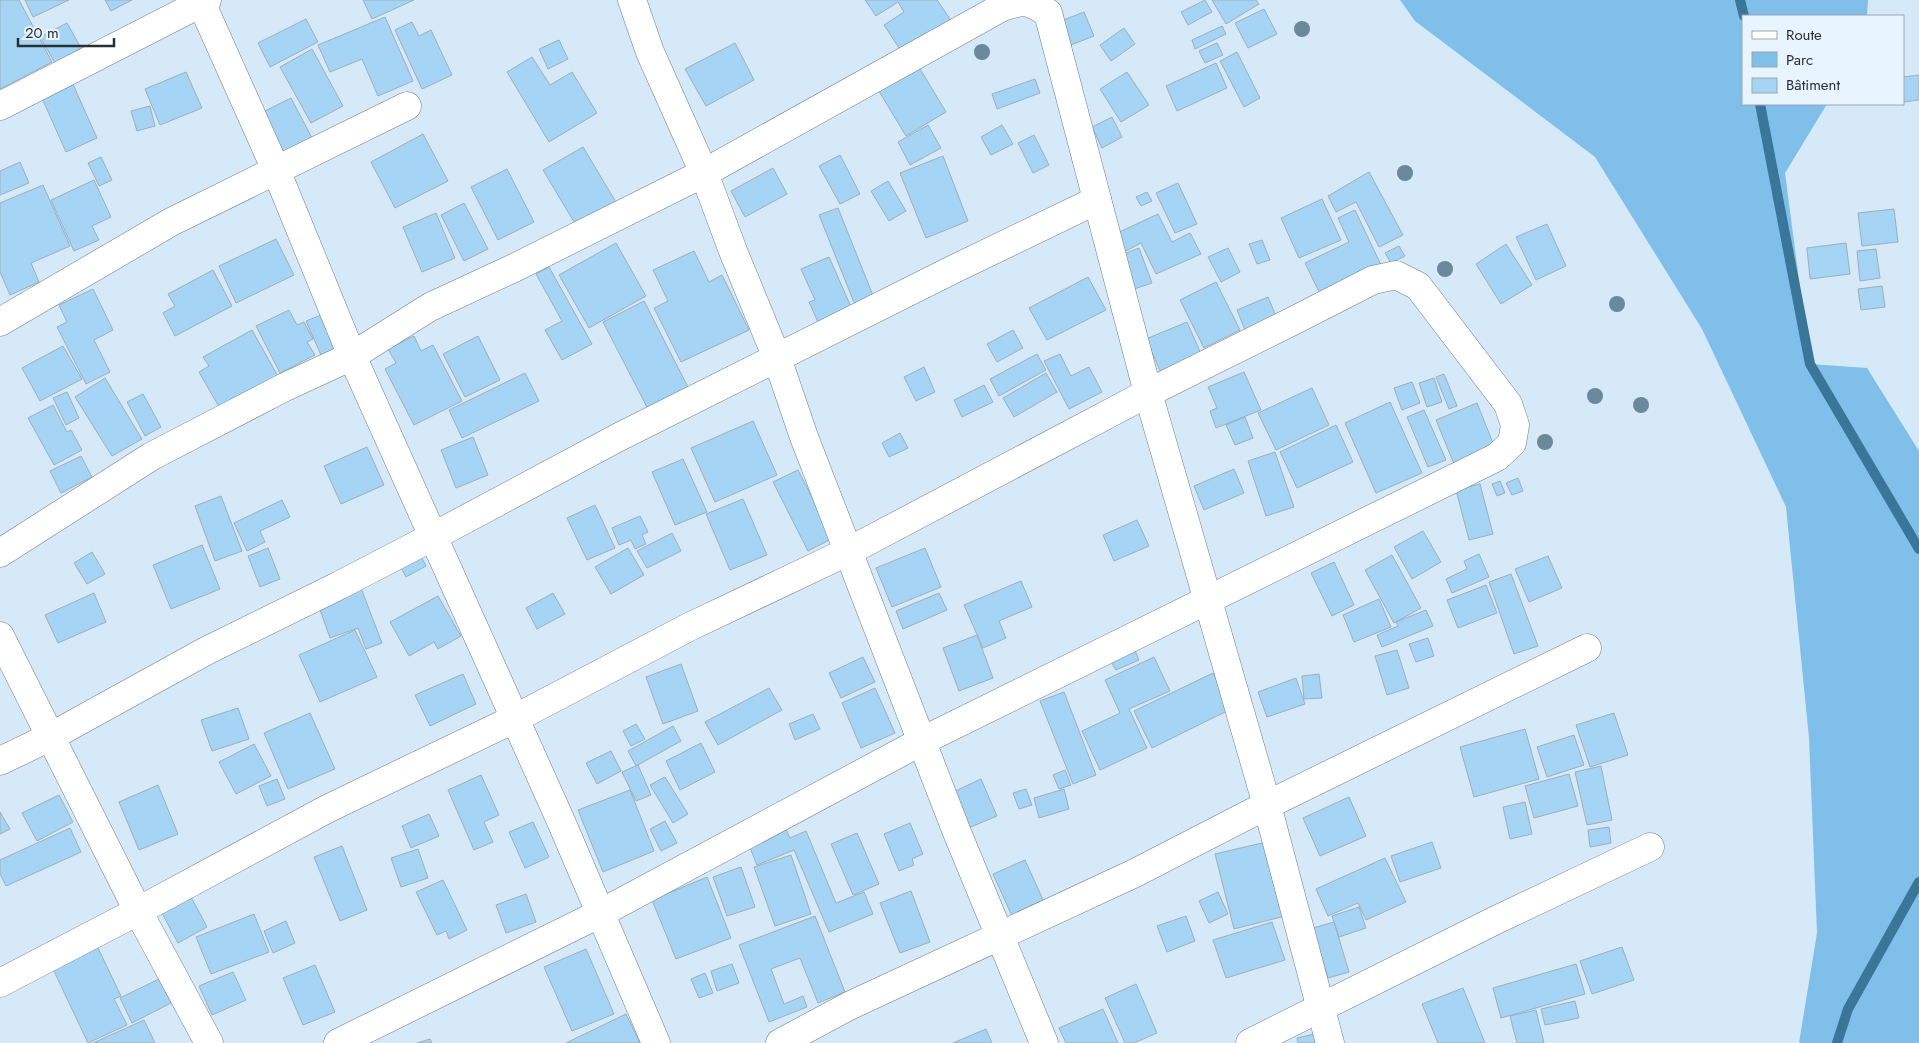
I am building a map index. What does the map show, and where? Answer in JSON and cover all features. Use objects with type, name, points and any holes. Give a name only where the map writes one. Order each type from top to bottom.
[{"type":"street","points":[[632,0],[650,52],[704,173],[733,251],[777,358],[804,437],[956,830],[1044,1043]]},
{"type":"street","points":[[0,553],[152,456],[285,387],[352,356],[430,307],[514,268],[704,173],[1002,7],[1019,0],[1032,0],[1048,13],[1148,393],[1267,805],[1330,1043]]},
{"type":"street","points":[[0,106],[203,1],[276,170],[352,356],[601,913],[656,1043]]},
{"type":"street","points":[[0,322],[172,222],[407,106]]},
{"type":"street","points":[[0,761],[50,737],[206,651],[338,586],[619,437],[952,270],[1097,200]]},
{"type":"street","points":[[0,983],[327,809],[514,719],[689,627],[849,552],[1148,393],[1373,280],[1396,275],[1418,286],[1508,404],[1515,425],[1512,443],[1497,457],[922,741],[601,913],[338,1043]]},
{"type":"street","points":[[0,636],[138,911],[209,1043]]},
{"type":"street","points":[[780,1043],[849,1006],[1135,873],[1267,805],[1587,648]]},
{"type":"street","points":[[1250,1043],[1496,920],[1650,847]]},
{"type":"green space","points":[[1400,0],[1868,0],[1867,15],[1742,15],[1742,105],[1826,105],[1785,173],[1810,364],[1867,368],[1919,451],[1919,1043],[1799,1043],[1817,933],[1809,738],[1786,507],[1702,329],[1595,157],[1415,21]]},
{"type":"building","points":[[0,0],[19,0],[52,62],[0,89]]},
{"type":"building","points":[[25,0],[69,0],[33,17]]},
{"type":"building","points":[[105,0],[132,0],[111,11]]},
{"type":"building","points":[[363,0],[414,0],[372,19]]},
{"type":"building","points":[[865,0],[937,0],[952,22],[903,54],[884,25],[904,12],[898,2],[876,16]]},
{"type":"building","points":[[1205,0],[1212,12],[1188,25],[1181,12]]},
{"type":"building","points":[[1212,0],[1256,0],[1259,4],[1226,24]]},
{"type":"building","points":[[1264,9],[1277,34],[1248,48],[1235,23]]},
{"type":"building","points":[[1084,12],[1094,36],[1071,45],[1061,21]]},
{"type":"building","points":[[385,17],[413,81],[378,96],[362,59],[330,72],[318,45]]},
{"type":"building","points":[[306,19],[318,42],[270,67],[258,43]]},
{"type":"building","points":[[412,22],[419,36],[431,30],[452,75],[422,89],[395,30]]},
{"type":"building","points":[[67,23],[81,48],[55,63],[40,37]]},
{"type":"building","points":[[1222,26],[1226,34],[1195,49],[1192,40]]},
{"type":"building","points":[[1124,28],[1135,44],[1111,61],[1100,45]]},
{"type":"building","points":[[559,40],[568,59],[548,69],[539,49]]},
{"type":"building","points":[[735,43],[754,80],[706,106],[685,69]]},
{"type":"building","points":[[1217,43],[1223,55],[1205,63],[1199,51]]},
{"type":"building","points":[[312,49],[343,106],[311,123],[280,67]]},
{"type":"building","points":[[1237,52],[1260,98],[1244,107],[1220,61]]},
{"type":"building","points":[[532,57],[550,85],[572,72],[597,113],[549,142],[507,72]]},
{"type":"building","points":[[1216,63],[1227,88],[1177,111],[1166,86]]},
{"type":"building","points":[[917,64],[946,112],[906,136],[877,88]]},
{"type":"building","points":[[186,72],[202,108],[160,125],[145,89]]},
{"type":"building","points":[[1127,72],[1149,105],[1121,122],[1100,89]]},
{"type":"building","points":[[1919,75],[1919,100],[1904,102],[1904,77]]},
{"type":"building","points":[[1035,79],[1040,93],[997,109],[992,94]]},
{"type":"building","points":[[72,82],[97,138],[66,152],[41,96]]},
{"type":"building","points":[[291,98],[312,138],[284,153],[263,112]]},
{"type":"building","points":[[150,106],[155,126],[137,131],[131,111]]},
{"type":"building","points":[[1112,117],[1122,137],[1102,148],[1092,127]]},
{"type":"building","points":[[928,125],[941,148],[910,165],[898,142]]},
{"type":"building","points":[[1002,125],[1013,144],[991,155],[981,137]]},
{"type":"building","points":[[423,134],[448,181],[395,208],[371,162]]},
{"type":"building","points":[[1034,135],[1049,165],[1033,173],[1018,143]]},
{"type":"building","points":[[583,147],[617,204],[577,227],[543,170]]},
{"type":"building","points":[[840,155],[860,194],[840,204],[819,166]]},
{"type":"building","points":[[943,156],[968,221],[926,238],[900,173]]},
{"type":"building","points":[[101,157],[112,180],[99,186],[88,163]]},
{"type":"building","points":[[20,162],[29,183],[0,195],[0,171]]},
{"type":"building","points":[[773,168],[787,194],[745,217],[731,191]]},
{"type":"building","points":[[507,169],[534,222],[498,240],[471,187]]},
{"type":"building","points":[[1369,172],[1403,235],[1379,247],[1356,202],[1336,212],[1328,196]]},
{"type":"building","points":[[94,180],[111,217],[92,226],[99,240],[74,251],[51,200]]},
{"type":"building","points":[[888,181],[906,211],[889,221],[871,191]]},
{"type":"building","points":[[1178,183],[1197,224],[1175,233],[1156,193]]},
{"type":"building","points":[[43,185],[70,246],[31,263],[39,282],[10,295],[0,272],[0,203]]},
{"type":"building","points":[[1147,192],[1152,201],[1141,206],[1136,197]]},
{"type":"building","points":[[1322,199],[1341,240],[1299,258],[1281,218]]},
{"type":"building","points":[[464,203],[488,249],[464,261],[441,215]]},
{"type":"building","points":[[838,208],[874,298],[855,305],[819,215]]},
{"type":"building","points":[[1894,209],[1898,242],[1862,246],[1858,213]]},
{"type":"building","points":[[1355,210],[1382,267],[1321,296],[1305,263],[1349,242],[1338,218]]},
{"type":"building","points":[[436,213],[455,258],[422,272],[403,227]]},
{"type":"building","points":[[1158,214],[1172,242],[1190,233],[1201,254],[1156,274],[1141,243],[1124,252],[1115,234]]},
{"type":"building","points":[[1547,224],[1566,266],[1536,280],[1516,237]]},
{"type":"building","points":[[276,239],[294,275],[236,303],[219,266]]},
{"type":"building","points":[[1262,240],[1270,260],[1257,264],[1249,244]]},
{"type":"building","points":[[616,243],[646,296],[589,328],[559,275]]},
{"type":"building","points":[[1846,243],[1850,274],[1810,279],[1807,248]]},
{"type":"building","points":[[1506,244],[1532,285],[1501,304],[1476,264]]},
{"type":"building","points":[[1399,246],[1405,256],[1391,263],[1385,253]]},
{"type":"building","points":[[1139,248],[1152,283],[1128,291],[1116,257]]},
{"type":"building","points":[[1228,248],[1240,272],[1221,282],[1208,257]]},
{"type":"building","points":[[1876,249],[1880,278],[1860,281],[1857,251]]},
{"type":"building","points":[[694,251],[709,282],[722,275],[749,330],[681,362],[654,308],[668,301],[653,270]]},
{"type":"building","points":[[829,257],[852,309],[818,322],[809,302],[815,300],[801,269]]},
{"type":"building","points":[[549,267],[592,344],[562,360],[545,330],[562,321],[536,274]]},
{"type":"building","points":[[213,270],[232,306],[175,336],[163,313],[175,306],[168,294]]},
{"type":"building","points":[[1088,277],[1106,310],[1047,340],[1029,308]]},
{"type":"building","points":[[1216,282],[1240,330],[1204,348],[1180,300]]},
{"type":"building","points":[[1882,286],[1885,307],[1861,310],[1858,289]]},
{"type":"building","points":[[93,289],[113,330],[94,340],[110,372],[86,384],[57,327],[67,322],[59,305]]},
{"type":"building","points":[[1268,297],[1276,316],[1245,330],[1237,310]]},
{"type":"building","points":[[644,301],[690,391],[649,411],[603,322]]},
{"type":"building","points":[[289,310],[297,325],[304,322],[313,339],[307,342],[315,355],[280,373],[256,326]]},
{"type":"building","points":[[321,315],[336,349],[321,355],[306,321]]},
{"type":"building","points":[[1187,322],[1202,356],[1162,375],[1146,339]]},
{"type":"building","points":[[252,330],[280,380],[222,412],[199,372],[209,366],[203,357]]},
{"type":"building","points":[[1013,330],[1023,348],[997,362],[987,344]]},
{"type":"building","points":[[414,336],[421,351],[433,345],[462,401],[414,425],[385,369],[396,363],[388,349]]},
{"type":"building","points":[[478,336],[500,380],[465,397],[443,354]]},
{"type":"building","points":[[63,346],[82,379],[40,401],[22,368]]},
{"type":"building","points":[[1037,354],[1046,370],[999,396],[990,379]]},
{"type":"building","points":[[1060,354],[1071,376],[1089,367],[1102,392],[1069,409],[1044,361]]},
{"type":"building","points":[[924,367],[935,392],[916,401],[904,377]]},
{"type":"building","points":[[1244,372],[1261,410],[1216,428],[1210,411],[1217,408],[1208,387]]},
{"type":"building","points":[[525,373],[539,401],[462,438],[449,410]]},
{"type":"building","points":[[1046,373],[1057,392],[1014,417],[1003,398]]},
{"type":"building","points":[[1444,374],[1457,406],[1449,409],[1436,377]]},
{"type":"building","points":[[105,378],[142,439],[112,456],[75,397]]},
{"type":"building","points":[[1434,378],[1442,402],[1427,407],[1419,383]]},
{"type":"building","points":[[1412,382],[1420,403],[1402,410],[1394,388]]},
{"type":"building","points":[[984,385],[993,402],[962,417],[954,400]]},
{"type":"building","points":[[1312,388],[1329,425],[1276,450],[1258,413]]},
{"type":"building","points":[[67,392],[79,418],[66,425],[53,398]]},
{"type":"building","points":[[143,394],[161,427],[145,436],[127,402]]},
{"type":"building","points":[[1390,402],[1422,473],[1376,493],[1345,423]]},
{"type":"building","points":[[1477,403],[1495,448],[1454,464],[1436,420]]},
{"type":"building","points":[[53,405],[67,432],[71,430],[82,450],[54,465],[28,418]]},
{"type":"building","points":[[1424,410],[1446,460],[1428,467],[1407,417]]},
{"type":"building","points":[[1245,417],[1253,438],[1235,445],[1226,425]]},
{"type":"building","points":[[753,421],[777,475],[715,502],[691,448]]},
{"type":"building","points":[[1336,425],[1353,462],[1297,488],[1280,452]]},
{"type":"building","points":[[900,433],[908,448],[889,457],[882,443]]},
{"type":"building","points":[[473,437],[488,475],[456,488],[441,450]]},
{"type":"building","points":[[367,447],[384,485],[341,504],[324,466]]},
{"type":"building","points":[[1275,452],[1294,507],[1266,516],[1248,461]]},
{"type":"building","points":[[81,456],[92,477],[61,493],[50,471]]},
{"type":"building","points":[[683,459],[707,512],[675,525],[652,472]]},
{"type":"building","points":[[1234,469],[1244,493],[1204,510],[1194,486]]},
{"type":"building","points":[[798,470],[833,538],[808,551],[773,482]]},
{"type":"building","points":[[1518,478],[1523,491],[1512,495],[1506,483]]},
{"type":"building","points":[[1500,481],[1505,493],[1497,496],[1492,484]]},
{"type":"building","points":[[1480,484],[1493,534],[1469,540],[1456,490]]},
{"type":"building","points":[[221,496],[242,551],[215,561],[195,506]]},
{"type":"building","points":[[743,499],[767,555],[730,570],[706,514]]},
{"type":"building","points":[[282,500],[290,517],[260,531],[265,542],[247,551],[234,523]]},
{"type":"building","points":[[595,505],[615,548],[587,560],[567,518]]},
{"type":"building","points":[[640,516],[648,532],[642,535],[646,544],[635,549],[631,540],[619,545],[612,528]]},
{"type":"building","points":[[1137,520],[1149,546],[1114,561],[1103,535]]},
{"type":"building","points":[[1423,531],[1441,562],[1412,579],[1394,547]]},
{"type":"building","points":[[672,533],[681,551],[647,568],[637,551]]},
{"type":"building","points":[[202,545],[220,589],[171,609],[153,565]]},
{"type":"building","points":[[268,548],[280,579],[260,587],[248,556]]},
{"type":"building","points":[[628,548],[644,575],[611,594],[595,567]]},
{"type":"building","points":[[925,548],[941,587],[892,607],[876,568]]},
{"type":"building","points":[[92,552],[105,574],[87,584],[74,563]]},
{"type":"building","points":[[420,554],[426,566],[406,577],[399,564]]},
{"type":"building","points":[[1479,554],[1489,577],[1452,593],[1446,579],[1467,569],[1464,561]]},
{"type":"building","points":[[1392,555],[1421,608],[1394,623],[1365,570]]},
{"type":"building","points":[[1548,556],[1562,588],[1529,602],[1515,569]]},
{"type":"building","points":[[1334,562],[1354,605],[1332,616],[1311,573]]},
{"type":"building","points":[[1511,574],[1538,646],[1514,654],[1489,582]]},
{"type":"building","points":[[1021,581],[1032,607],[999,621],[1006,638],[983,648],[964,605]]},
{"type":"building","points":[[1486,585],[1497,613],[1458,628],[1447,600]]},
{"type":"building","points":[[361,588],[382,643],[366,649],[358,628],[330,638],[318,604]]},
{"type":"building","points":[[94,593],[106,622],[58,643],[45,615]]},
{"type":"building","points":[[553,593],[565,614],[537,629],[526,608]]},
{"type":"building","points":[[939,593],[947,610],[903,629],[896,611]]},
{"type":"building","points":[[438,596],[461,636],[438,649],[434,642],[409,656],[390,622]]},
{"type":"building","points":[[1379,599],[1391,627],[1354,642],[1343,615]]},
{"type":"building","points":[[1426,610],[1433,626],[1382,647],[1377,635],[1398,626],[1396,622]]},
{"type":"building","points":[[355,630],[377,677],[320,702],[299,655]]},
{"type":"building","points":[[977,635],[993,678],[959,691],[943,648]]},
{"type":"building","points":[[1428,638],[1434,656],[1416,662],[1409,644]]},
{"type":"building","points":[[1134,648],[1139,660],[1116,670],[1110,660]]},
{"type":"building","points":[[1397,650],[1409,688],[1387,695],[1375,656]]},
{"type":"building","points":[[863,657],[875,682],[841,698],[829,673]]},
{"type":"building","points":[[1154,657],[1170,691],[1129,709],[1147,748],[1100,770],[1082,731],[1120,713],[1105,680]]},
{"type":"building","points":[[681,664],[698,711],[663,724],[646,677]]},
{"type":"building","points":[[1213,673],[1231,709],[1152,748],[1134,711]]},
{"type":"building","points":[[463,674],[476,704],[430,726],[415,695]]},
{"type":"building","points":[[1319,674],[1322,698],[1304,699],[1302,676]]},
{"type":"building","points":[[1296,678],[1305,704],[1267,717],[1258,692]]},
{"type":"building","points":[[769,688],[782,710],[718,745],[705,722]]},
{"type":"building","points":[[875,688],[895,733],[861,748],[842,703]]},
{"type":"building","points":[[1064,692],[1096,775],[1073,784],[1040,701]]},
{"type":"building","points":[[238,708],[249,739],[212,751],[201,720]]},
{"type":"building","points":[[310,713],[335,769],[288,789],[264,733]]},
{"type":"building","points":[[1614,713],[1628,755],[1590,767],[1576,725]]},
{"type":"building","points":[[813,714],[820,729],[795,740],[789,724]]},
{"type":"building","points":[[636,724],[645,739],[631,746],[623,731]]},
{"type":"building","points":[[673,726],[681,741],[636,766],[628,751]]},
{"type":"building","points":[[1525,729],[1539,779],[1474,797],[1460,747]]},
{"type":"building","points":[[1574,735],[1584,765],[1547,777],[1537,747]]},
{"type":"building","points":[[701,743],[715,772],[680,790],[666,761]]},
{"type":"building","points":[[254,744],[271,776],[236,794],[219,762]]},
{"type":"building","points":[[611,751],[621,771],[597,784],[586,763]]},
{"type":"building","points":[[638,765],[651,795],[636,801],[622,772]]},
{"type":"building","points":[[1601,766],[1612,820],[1587,825],[1575,772]]},
{"type":"building","points":[[1065,770],[1071,785],[1059,789],[1053,775]]},
{"type":"building","points":[[1569,774],[1578,806],[1534,818],[1525,786]]},
{"type":"building","points":[[481,775],[499,815],[484,822],[493,842],[474,850],[448,790]]},
{"type":"building","points":[[665,777],[688,814],[673,823],[650,785]]},
{"type":"building","points":[[277,779],[285,799],[267,806],[259,786]]},
{"type":"building","points":[[981,779],[997,816],[966,829],[951,793]]},
{"type":"building","points":[[158,785],[178,834],[139,850],[119,802]]},
{"type":"building","points":[[1026,789],[1032,805],[1019,809],[1013,793]]},
{"type":"building","points":[[1064,789],[1069,809],[1039,818],[1034,798]]},
{"type":"building","points":[[630,790],[654,851],[603,872],[578,810]]},
{"type":"building","points":[[59,795],[73,822],[37,841],[22,813]]},
{"type":"building","points":[[1349,797],[1366,836],[1320,856],[1303,818]]},
{"type":"building","points":[[1525,802],[1532,834],[1510,839],[1503,807]]},
{"type":"building","points":[[0,812],[10,829],[0,834]]},
{"type":"building","points":[[429,814],[439,836],[411,848],[402,826]]},
{"type":"building","points":[[665,821],[677,843],[661,851],[650,829]]},
{"type":"building","points":[[533,822],[549,857],[525,868],[509,832]]},
{"type":"building","points":[[783,823],[790,838],[806,831],[836,903],[864,892],[873,914],[829,932],[794,850],[757,865],[746,838]]},
{"type":"building","points":[[910,823],[923,854],[912,859],[914,865],[899,871],[884,834]]},
{"type":"building","points":[[1609,827],[1611,843],[1590,847],[1588,830]]},
{"type":"building","points":[[70,828],[81,852],[6,886],[0,874],[0,860]]},
{"type":"building","points":[[857,833],[879,884],[853,895],[831,844]]},
{"type":"building","points":[[1266,842],[1285,916],[1234,929],[1215,854]]},
{"type":"building","points":[[1432,842],[1441,868],[1400,882],[1391,856]]},
{"type":"building","points":[[342,846],[367,910],[340,921],[314,857]]},
{"type":"building","points":[[418,849],[428,878],[401,887],[391,858]]},
{"type":"building","points":[[791,855],[811,914],[775,926],[754,867]]},
{"type":"building","points":[[1385,858],[1406,902],[1366,920],[1358,903],[1328,916],[1316,889]]},
{"type":"building","points":[[1025,860],[1044,902],[1012,916],[993,874]]},
{"type":"building","points":[[741,867],[755,907],[727,916],[713,877]]},
{"type":"building","points":[[707,877],[731,938],[676,959],[652,900]]},
{"type":"building","points":[[443,880],[467,930],[449,939],[446,931],[437,935],[416,892]]},
{"type":"building","points":[[911,891],[930,942],[900,953],[880,903]]},
{"type":"building","points":[[1218,892],[1228,914],[1209,923],[1199,901]]},
{"type":"building","points":[[526,894],[536,922],[506,933],[496,905]]},
{"type":"building","points":[[191,897],[207,927],[178,943],[162,913]]},
{"type":"building","points":[[1359,907],[1366,928],[1339,937],[1332,916]]},
{"type":"building","points":[[254,914],[269,952],[211,974],[196,937]]},
{"type":"building","points":[[815,916],[845,992],[818,1003],[800,958],[771,969],[784,1004],[803,996],[807,1007],[769,1022],[739,945]]},
{"type":"building","points":[[1186,916],[1195,941],[1167,952],[1157,926]]},
{"type":"building","points":[[286,921],[295,943],[273,953],[264,931]]},
{"type":"building","points":[[1272,922],[1285,960],[1226,978],[1213,940]]},
{"type":"building","points":[[1334,922],[1349,972],[1328,978],[1313,928]]},
{"type":"building","points":[[1622,947],[1634,980],[1592,994],[1580,961]]},
{"type":"building","points":[[98,948],[121,996],[114,999],[127,1025],[88,1043],[53,969]]},
{"type":"building","points":[[586,949],[614,1014],[572,1031],[544,967]]},
{"type":"building","points":[[732,964],[739,983],[717,991],[711,971]]},
{"type":"building","points":[[1576,964],[1585,994],[1501,1018],[1493,988]]},
{"type":"building","points":[[315,965],[335,1012],[303,1025],[283,978]]},
{"type":"building","points":[[233,972],[246,1000],[212,1015],[199,986]]},
{"type":"building","points":[[705,973],[713,993],[699,998],[691,979]]},
{"type":"building","points":[[159,979],[171,1003],[132,1023],[120,998]]},
{"type":"building","points":[[1136,984],[1157,1033],[1134,1043],[1125,1043],[1105,998]]},
{"type":"building","points":[[1463,988],[1485,1043],[1438,1043],[1422,1004]]},
{"type":"building","points":[[1575,1001],[1579,1018],[1545,1025],[1541,1009]]},
{"type":"building","points":[[1103,1009],[1118,1043],[1066,1043],[1059,1028]]},
{"type":"building","points":[[1536,1010],[1544,1043],[1517,1043],[1510,1016]]},
{"type":"building","points":[[626,1014],[640,1043],[566,1043]]},
{"type":"building","points":[[144,1020],[155,1043],[93,1043]]},
{"type":"building","points":[[986,1029],[992,1043],[953,1043]]},
{"type":"building","points":[[1314,1034],[1316,1043],[1298,1043],[1297,1038]]},
{"type":"building","points":[[430,1039],[432,1043],[417,1043]]},
{"type":"waterway","points":[[1740,0],[1744,15]]},
{"type":"waterway","points":[[1760,105],[1810,364],[1919,549]]},
{"type":"waterway","points":[[1837,1043],[1848,1009],[1919,882]]}]
